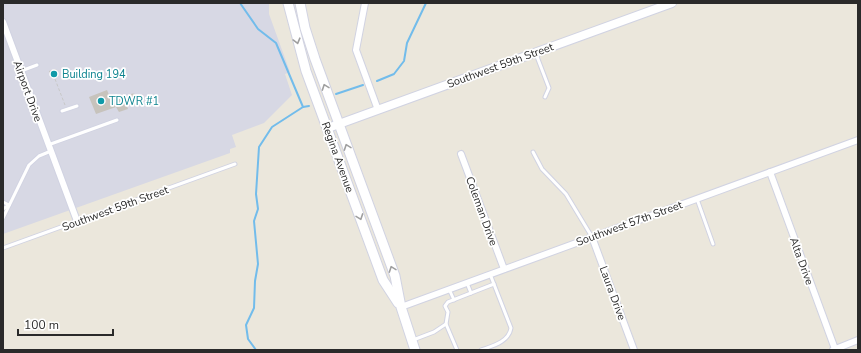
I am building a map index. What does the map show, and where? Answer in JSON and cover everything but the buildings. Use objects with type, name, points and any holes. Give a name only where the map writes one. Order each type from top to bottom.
[{"type":"main road","name":"Regina Avenue","points":[[288,3],[306,71],[383,280],[401,307]]},
{"type":"main road","name":"Regina Avenue","points":[[300,3],[305,28],[314,59],[395,276],[401,307],[415,350]]},
{"type":"street","points":[[365,3],[356,50],[378,110]]},
{"type":"street","name":"Southwest 59th Street","points":[[328,128],[672,3]]},
{"type":"street","name":"Airport Drive","points":[[3,22],[77,222]]},
{"type":"street","name":"Southwest 57th Street","points":[[401,307],[858,140]]},
{"type":"street","name":"Coleman Drive","points":[[461,154],[504,269]]},
{"type":"street","name":"Alta Drive","points":[[770,172],[834,350]]},
{"type":"street","name":"Laura Drive","points":[[592,237],[634,350]]},
{"type":"street","points":[[834,350],[858,340]]},
{"type":"lane","points":[[536,52],[549,88],[545,97]]},
{"type":"lane","points":[[21,71],[37,65]]},
{"type":"lane","points":[[62,112],[78,106]]},
{"type":"lane","points":[[3,218],[33,160],[49,148],[117,120]]},
{"type":"lane","points":[[533,152],[542,169],[566,194],[592,237]]},
{"type":"lane","name":"Southwest 59th Street","points":[[3,248],[235,164]]},
{"type":"lane","points":[[697,198],[713,244]]},
{"type":"lane","points":[[3,202],[9,204]]},
{"type":"lane","points":[[3,209],[9,204]]},
{"type":"lane","points":[[481,350],[502,341],[511,332],[509,320],[490,274]]},
{"type":"lane","points":[[467,283],[471,293]]},
{"type":"lane","points":[[457,350],[446,324],[448,312],[445,306],[448,302],[494,284]]},
{"type":"lane","points":[[449,289],[454,300]]},
{"type":"lane","points":[[412,340],[434,332],[446,324]]},
{"type":"path","points":[[55,79],[65,106]]},
{"type":"shaded area","points":[[3,3],[269,3],[269,14],[290,72],[285,74],[292,95],[264,123],[232,135],[236,147],[230,149],[230,153],[3,234]]},
{"type":"waterway","points":[[240,3],[258,29],[276,43],[303,107],[272,127],[259,147],[256,194],[258,209],[254,221],[258,264],[255,281],[254,308],[246,325],[248,339],[256,350]]},
{"type":"waterway","points":[[377,81],[394,74],[404,61],[407,43],[426,3]]},
{"type":"waterway","points":[[336,94],[363,85]]},
{"type":"waterway","points":[[303,107],[309,106]]},
{"type":"place","name":"Building 194","points":[[54,74]]},
{"type":"place","name":"TDWR #1","points":[[101,101]]}]
